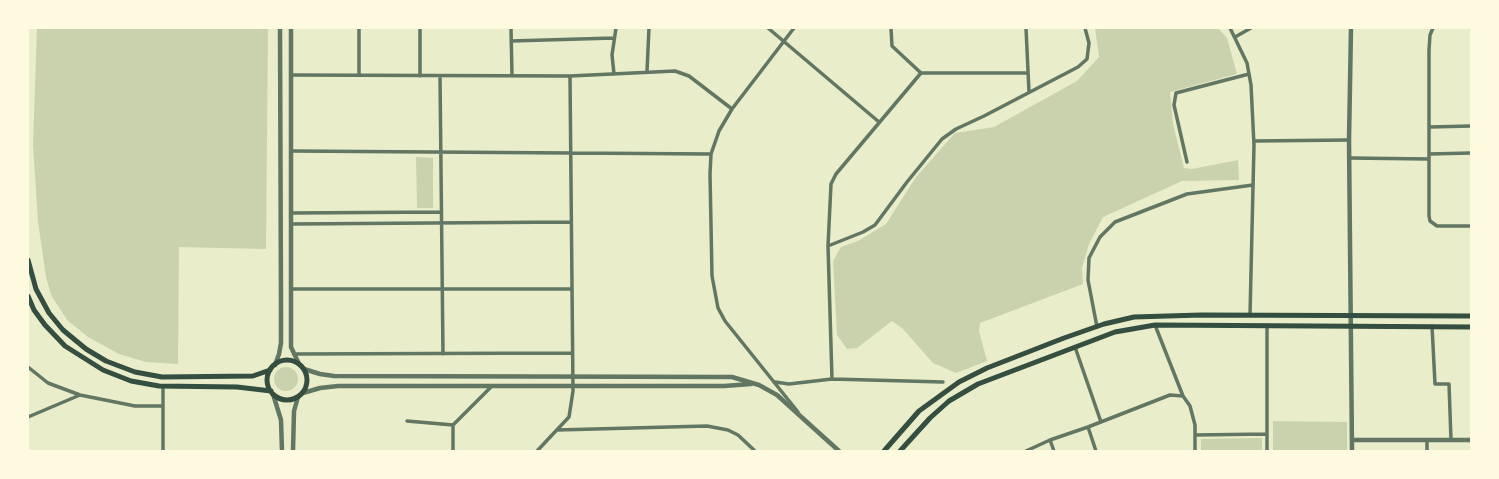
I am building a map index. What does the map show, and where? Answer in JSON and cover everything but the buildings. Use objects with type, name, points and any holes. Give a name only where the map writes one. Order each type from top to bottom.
[{"type":"main road","points":[[28,260],[36,289],[50,313],[68,335],[86,349],[106,361],[136,372],[162,377],[253,376],[270,370],[275,365],[287,360],[299,364],[304,369],[307,381],[303,393],[298,397],[285,400],[272,392],[237,387],[163,386],[131,381],[102,370],[65,346],[45,325],[34,310],[28,296]]},
{"type":"main road","points":[[884,451],[919,411],[958,382],[987,368],[1097,327],[1134,317],[1250,315],[1471,316]]},
{"type":"main road","points":[[900,451],[930,418],[949,401],[978,384],[1115,332],[1155,325],[1471,327]]},
{"type":"main road","points":[[270,370],[268,382],[272,392]]},
{"type":"street","points":[[275,365],[281,343],[280,28]]},
{"type":"street","points":[[291,28],[292,347],[299,364]]},
{"type":"street","points":[[359,28],[359,75]]},
{"type":"street","points":[[420,28],[420,76]]},
{"type":"street","points":[[511,28],[512,76]]},
{"type":"street","points":[[614,74],[614,38],[616,28]]},
{"type":"street","points":[[647,71],[649,28]]},
{"type":"street","points":[[768,28],[879,122]]},
{"type":"street","points":[[794,28],[732,110],[719,131],[711,154],[712,276],[715,300],[726,321],[798,412]]},
{"type":"street","points":[[891,28],[892,46],[921,73],[1028,73]]},
{"type":"street","points":[[1026,28],[1029,92]]},
{"type":"street","points":[[828,246],[863,232],[875,225],[942,139],[956,129],[984,116],[1078,66],[1087,59],[1089,43],[1085,28]]},
{"type":"street","points":[[1230,28],[1247,63],[1251,85],[1254,141],[1250,315]]},
{"type":"street","points":[[1235,37],[1251,28]]},
{"type":"street","points":[[1351,28],[1349,158],[1352,316],[1352,451]]},
{"type":"street","points":[[1433,28],[1430,36],[1429,50],[1428,159],[1430,221],[1437,226],[1471,226]]},
{"type":"street","points":[[511,41],[614,38]]},
{"type":"street","points":[[291,75],[570,76],[647,71],[682,72],[732,110]]},
{"type":"street","points":[[832,378],[828,246],[831,184],[836,174],[921,73]]},
{"type":"street","points":[[1187,162],[1174,105],[1176,93],[1249,74]]},
{"type":"street","points":[[440,76],[443,354]]},
{"type":"street","points":[[538,451],[569,416],[573,385],[570,76]]},
{"type":"street","points":[[1429,127],[1471,126]]},
{"type":"street","points":[[1254,141],[1349,140]]},
{"type":"street","points":[[291,151],[711,154]]},
{"type":"street","points":[[1428,154],[1471,153]]},
{"type":"street","points":[[1349,158],[1428,159]]},
{"type":"street","points":[[1097,327],[1088,280],[1089,258],[1100,237],[1115,222],[1187,194],[1253,185]]},
{"type":"street","points":[[291,213],[441,212]]},
{"type":"street","points":[[292,224],[571,222]]},
{"type":"street","points":[[291,289],[572,289]]},
{"type":"street","points":[[1155,325],[1183,396],[1190,406],[1195,425],[1195,451]]},
{"type":"street","points":[[1267,451],[1268,325]]},
{"type":"street","points":[[1432,326],[1435,384],[1449,384],[1451,440]]},
{"type":"street","points":[[1075,347],[1101,422]]},
{"type":"street","points":[[294,354],[572,353]]},
{"type":"street","points":[[28,367],[48,382],[80,394],[135,406],[163,406]]},
{"type":"street","points":[[304,369],[324,375],[334,376],[724,376],[752,383],[772,391],[798,412],[840,451]]},
{"type":"street","points":[[774,382],[789,384],[832,378],[943,382]]},
{"type":"street","points":[[303,393],[332,387],[573,385],[724,386],[752,383]]},
{"type":"street","points":[[163,386],[163,451]]},
{"type":"street","points":[[453,451],[453,425],[492,386]]},
{"type":"street","points":[[272,392],[281,420],[282,451]]},
{"type":"street","points":[[28,417],[80,394]]},
{"type":"street","points":[[1026,451],[1050,440],[1170,395],[1183,396]]},
{"type":"street","points":[[293,451],[294,411],[298,397]]},
{"type":"street","points":[[407,421],[453,425]]},
{"type":"street","points":[[557,430],[707,426],[728,430],[738,435],[755,451]]},
{"type":"street","points":[[1088,427],[1096,451]]},
{"type":"street","points":[[1195,435],[1267,434]]},
{"type":"street","points":[[1050,440],[1054,451]]},
{"type":"street","points":[[1352,440],[1471,440]]},
{"type":"street","points":[[1427,440],[1428,451]]},
{"type":"green space","points":[[37,28],[268,28],[266,249],[179,247],[178,364],[146,362],[119,354],[88,337],[67,320],[51,295],[46,277],[38,221],[33,145]]},
{"type":"green space","points":[[1095,28],[1218,28],[1227,38],[1237,74],[1170,92],[1173,124],[1184,168],[1192,169],[1238,160],[1239,180],[1182,181],[1103,217],[1089,244],[1082,268],[1083,284],[980,323],[979,331],[987,361],[956,373],[933,363],[903,329],[892,321],[857,348],[847,349],[837,335],[833,261],[841,247],[858,241],[886,224],[916,177],[955,133],[994,127],[1077,81],[1099,57]]},
{"type":"green space","points":[[416,157],[433,158],[433,208],[417,208]]},
{"type":"green space","points":[[286,367],[295,370],[298,379],[295,388],[286,391],[277,388],[274,379],[277,370]]},
{"type":"green space","points":[[1273,421],[1347,422],[1347,451],[1273,451]]},
{"type":"green space","points":[[1262,438],[1262,451],[1201,451],[1201,439]]}]
